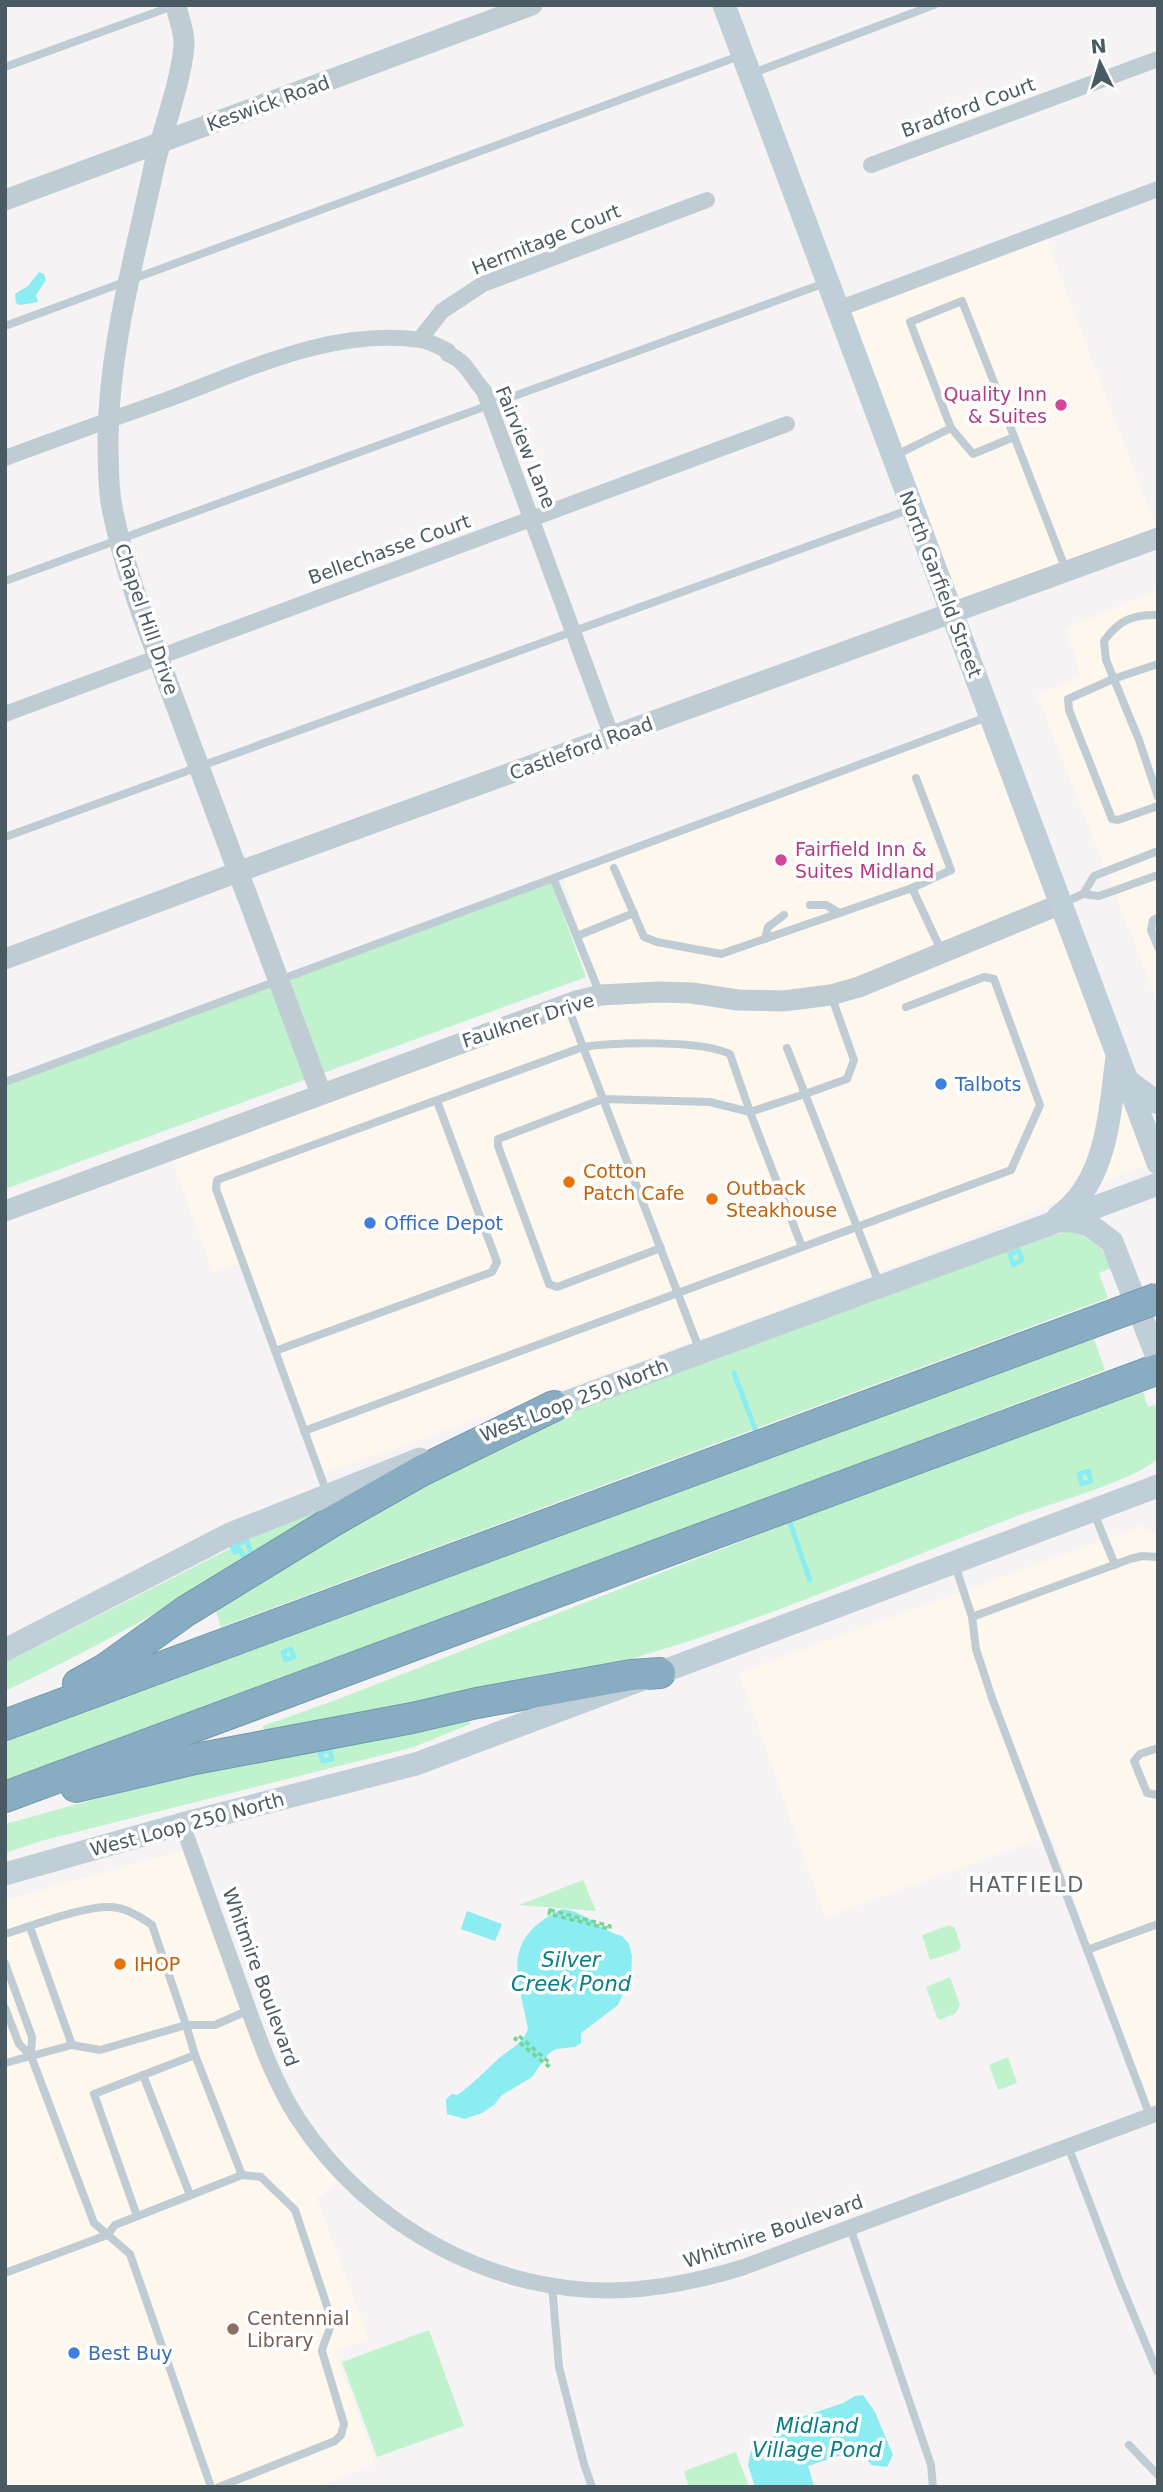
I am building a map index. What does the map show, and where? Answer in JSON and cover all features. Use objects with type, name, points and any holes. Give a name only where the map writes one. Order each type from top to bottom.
[{"type":"highway","points":[[5,1723],[1158,1298]]},
{"type":"highway","points":[[5,1797],[1158,1369]]},
{"type":"highway","points":[[5,1723],[105,1669],[186,1611],[392,1487],[554,1406]]},
{"type":"highway","points":[[5,1807],[51,1793],[195,1759],[631,1675],[660,1673]]},
{"type":"main road","name":"North Garfield Street","points":[[724,5],[1158,1163]]},
{"type":"main road","points":[[1052,1223],[1070,1208],[1090,1182],[1105,1142],[1118,1055]]},
{"type":"main road","points":[[1128,1081],[1158,1103]]},
{"type":"main road","name":"West Loop 250 North","points":[[5,1650],[230,1534],[554,1406],[1158,1184]]},
{"type":"main road","points":[[1052,1223],[1074,1221],[1091,1226],[1112,1242],[1158,1359]]},
{"type":"main road","name":"West Loop 250 North","points":[[5,1874],[182,1824],[416,1764],[1156,1487]]},
{"type":"street","name":"Chapel Hill Drive","points":[[175,5],[182,23],[182,69],[160,143],[118,325],[108,419],[111,503],[122,556],[321,1094]]},
{"type":"street","name":"Keswick Road","points":[[5,200],[519,7]]},
{"type":"street","name":"Bradford Court","points":[[871,165],[1158,60]]},
{"type":"street","points":[[838,309],[1158,188]]},
{"type":"street","name":"Hermitage Court","points":[[420,339],[442,311],[483,284],[506,273],[706,200]]},
{"type":"street","name":"Fairview Lane","points":[[5,458],[295,352],[331,343],[393,336],[420,339],[448,351],[448,354],[452,354],[468,367],[484,391],[612,737]]},
{"type":"street","name":"Bellechasse Court","points":[[5,714],[788,424]]},
{"type":"street","name":"Castleford Road","points":[[5,959],[951,611],[1158,538]]},
{"type":"street","name":"Faulkner Drive","points":[[5,1211],[567,1004],[601,995],[676,992],[760,1002],[831,995],[859,987],[1061,904]]},
{"type":"street","name":"Whitmire Boulevard","points":[[182,1824],[278,2084],[321,2150],[357,2189],[414,2233],[461,2258],[522,2279],[591,2290],[624,2291],[682,2284],[744,2267],[1154,2114]]},
{"type":"lane","points":[[5,68],[175,5]]},
{"type":"lane","points":[[5,326],[747,64],[934,5]]},
{"type":"lane","points":[[5,580],[828,282]]},
{"type":"lane","points":[[1000,400],[962,301],[910,322],[951,428],[973,454],[1014,438]]},
{"type":"lane","points":[[1010,426],[1066,572]]},
{"type":"lane","points":[[893,457],[951,428]]},
{"type":"lane","points":[[5,837],[912,508]]},
{"type":"lane","points":[[1158,615],[1142,614],[1125,619],[1104,641],[1106,660],[1139,740],[1158,797]]},
{"type":"lane","points":[[1158,664],[1113,679],[1068,699],[1069,710],[1112,819],[1118,820],[1158,806]]},
{"type":"lane","points":[[5,1082],[991,716]]},
{"type":"lane","points":[[614,868],[644,937],[675,946],[721,954],[912,888],[951,870],[916,778]]},
{"type":"lane","points":[[1083,894],[1094,876],[1158,851]]},
{"type":"lane","points":[[1061,904],[1083,894],[1099,896],[1158,875]]},
{"type":"lane","points":[[554,880],[601,995]]},
{"type":"lane","points":[[912,888],[943,953]]},
{"type":"lane","points":[[810,905],[826,905],[839,913]]},
{"type":"lane","points":[[577,936],[634,913]]},
{"type":"lane","points":[[765,939],[768,927],[783,915]]},
{"type":"lane","points":[[1158,918],[1153,920],[1151,930],[1158,947]]},
{"type":"lane","points":[[304,1431],[1011,1170],[1040,1105],[994,979],[984,977],[906,1007]]},
{"type":"lane","points":[[660,1248],[557,1287],[549,1284],[498,1146],[498,1139],[603,1099],[710,1102],[750,1112],[847,1079],[854,1060],[831,995]]},
{"type":"lane","points":[[567,1004],[701,1352]]},
{"type":"lane","points":[[328,1496],[216,1189],[216,1180],[583,1047],[638,1042],[723,1051],[730,1054],[802,1247]]},
{"type":"lane","points":[[787,1048],[881,1286]]},
{"type":"lane","points":[[275,1351],[492,1272],[497,1262],[437,1101]]},
{"type":"lane","points":[[1093,1510],[1115,1565]]},
{"type":"lane","points":[[972,1617],[1142,1556],[1158,1558]]},
{"type":"lane","points":[[954,1562],[972,1617],[976,1649],[992,1698],[1087,1950],[1154,2114]]},
{"type":"lane","points":[[1158,1748],[1140,1754],[1134,1761],[1147,1793],[1158,1795]]},
{"type":"lane","points":[[5,1934],[87,1909],[115,1907],[141,1917],[152,1926],[195,2055],[242,2175]]},
{"type":"lane","points":[[1087,1950],[1158,1924]]},
{"type":"lane","points":[[30,1927],[72,2045]]},
{"type":"lane","points":[[5,1963],[32,2037],[31,2056],[94,2223],[130,2254],[211,2487]]},
{"type":"lane","points":[[5,2008],[19,2044],[31,2056]]},
{"type":"lane","points":[[5,2063],[72,2045],[100,2050],[186,2025],[215,2025],[249,2010]]},
{"type":"lane","points":[[136,2216],[94,2094],[195,2055]]},
{"type":"lane","points":[[143,2075],[190,2195]]},
{"type":"lane","points":[[1068,2146],[1157,2371]]},
{"type":"lane","points":[[5,2273],[107,2235],[115,2225],[242,2175],[261,2177],[295,2210],[331,2318],[332,2327],[324,2340],[322,2351],[341,2410],[344,2424],[341,2435],[335,2441],[219,2487]]},
{"type":"lane","points":[[850,2227],[931,2465],[933,2487]]},
{"type":"lane","points":[[552,2285],[559,2367],[592,2487]]},
{"type":"lane","points":[[1129,2445],[1158,2475]]},
{"type":"path","points":[[550,1910],[610,1926],[610,1929],[597,1926],[549,1914],[550,1910]]},
{"type":"path","points":[[519,2036],[550,2063],[548,2066],[523,2046],[515,2039],[519,2036]]},
{"type":"shaded area","points":[[1044,233],[1158,533],[953,615],[838,309]]},
{"type":"shaded area","points":[[1158,590],[1158,1004],[1037,695],[1081,676],[1066,628]]},
{"type":"shaded area","points":[[991,717],[1158,1160],[969,1238],[619,1369],[318,1475],[239,1262],[213,1272],[168,1150],[599,996],[563,876]]},
{"type":"shaded area","points":[[1142,1526],[1158,1534],[1158,2111],[1152,2113],[1051,1835],[825,1917],[739,1673]]},
{"type":"shaded area","points":[[192,1848],[271,2068],[345,2177],[317,2198],[369,2339],[335,2352],[376,2463],[318,2487],[5,2487],[5,1900]]},
{"type":"green space","points":[[551,881],[586,977],[5,1189],[5,1080]]},
{"type":"green space","points":[[1069,1231],[1091,1240],[1104,1253],[1111,1268],[1099,1273],[1108,1298],[221,1627],[213,1603],[355,1522],[525,1433],[577,1410],[1049,1236]]},
{"type":"green space","points":[[1094,1339],[1105,1370],[5,1780],[5,1742]]},
{"type":"green space","points":[[1143,1392],[1148,1407],[1158,1404],[1158,1458],[1132,1475],[1112,1483],[1012,1518],[778,1610],[634,1658],[497,1691],[266,1738],[263,1726],[824,1509]]},
{"type":"green space","points":[[360,1491],[141,1621],[5,1691],[5,1663],[259,1534]]},
{"type":"green space","points":[[468,1718],[470,1724],[414,1747],[41,1841],[5,1853],[5,1824],[187,1777]]},
{"type":"green space","points":[[583,1880],[596,1911],[519,1905]]},
{"type":"green space","points":[[949,1925],[955,1928],[961,1947],[958,1951],[930,1960],[922,1935]]},
{"type":"green space","points":[[950,1977],[960,2005],[956,2013],[940,2020],[926,1987]]},
{"type":"green space","points":[[1008,2057],[1017,2083],[998,2090],[989,2065]]},
{"type":"green space","points":[[429,2330],[464,2426],[377,2457],[342,2362]]},
{"type":"green space","points":[[736,2452],[749,2487],[689,2487],[684,2471]]},
{"type":"water","points":[[39,272],[44,274],[46,280],[36,295],[38,302],[20,305],[16,303],[15,294],[28,286]]},
{"type":"water","name":"Silver Creek Pond","points":[[562,1909],[579,1914],[622,1936],[629,1944],[632,1956],[631,1976],[618,2005],[581,2033],[581,2043],[575,2047],[556,2049],[548,2054],[532,2077],[502,2095],[482,2113],[465,2119],[447,2114],[446,2099],[468,2087],[525,2035],[528,2029],[518,1975],[521,1946],[529,1933],[542,1921]]},
{"type":"water","points":[[467,1911],[502,1924],[495,1941],[461,1929]]},
{"type":"water","name":"Midland Village Pond","points":[[863,2395],[875,2412],[893,2455],[887,2467],[871,2465],[860,2447],[855,2444],[840,2450],[839,2456],[808,2466],[814,2487],[755,2487],[748,2465],[751,2451],[767,2443],[790,2421]]},
{"type":"waterway","points":[[1019,1251],[1022,1260],[1013,1265],[1010,1254],[1019,1251]]},
{"type":"waterway","points":[[734,1373],[755,1429]]},
{"type":"waterway","points":[[1088,1471],[1091,1481],[1082,1484],[1079,1474],[1088,1471]]},
{"type":"waterway","points":[[790,1523],[810,1580]]},
{"type":"waterway","points":[[247,1540],[251,1554],[244,1558],[240,1549],[235,1552],[232,1547],[247,1540]]},
{"type":"waterway","points":[[291,1649],[294,1657],[286,1660],[283,1652],[291,1649]]},
{"type":"waterway","points":[[330,1750],[332,1759],[323,1761],[320,1752],[330,1750]]},
{"type":"place","name":"Quality Inn & Suites","points":[[1061,405]]},
{"type":"place","name":"Fairfield Inn & Suites Midland","points":[[781,860]]},
{"type":"place","name":"Talbots","points":[[941,1084]]},
{"type":"place","name":"Cotton Patch Cafe","points":[[569,1182]]},
{"type":"place","name":"Outback Steakhouse","points":[[712,1199]]},
{"type":"place","name":"Office Depot","points":[[370,1223]]},
{"type":"place","name":"IHOP","points":[[120,1964]]},
{"type":"place","name":"Centennial Library","points":[[233,2329]]},
{"type":"place","name":"Best Buy","points":[[74,2353]]},
{"type":"district","name":"HATFIELD","points":[[1027,1885]]}]
